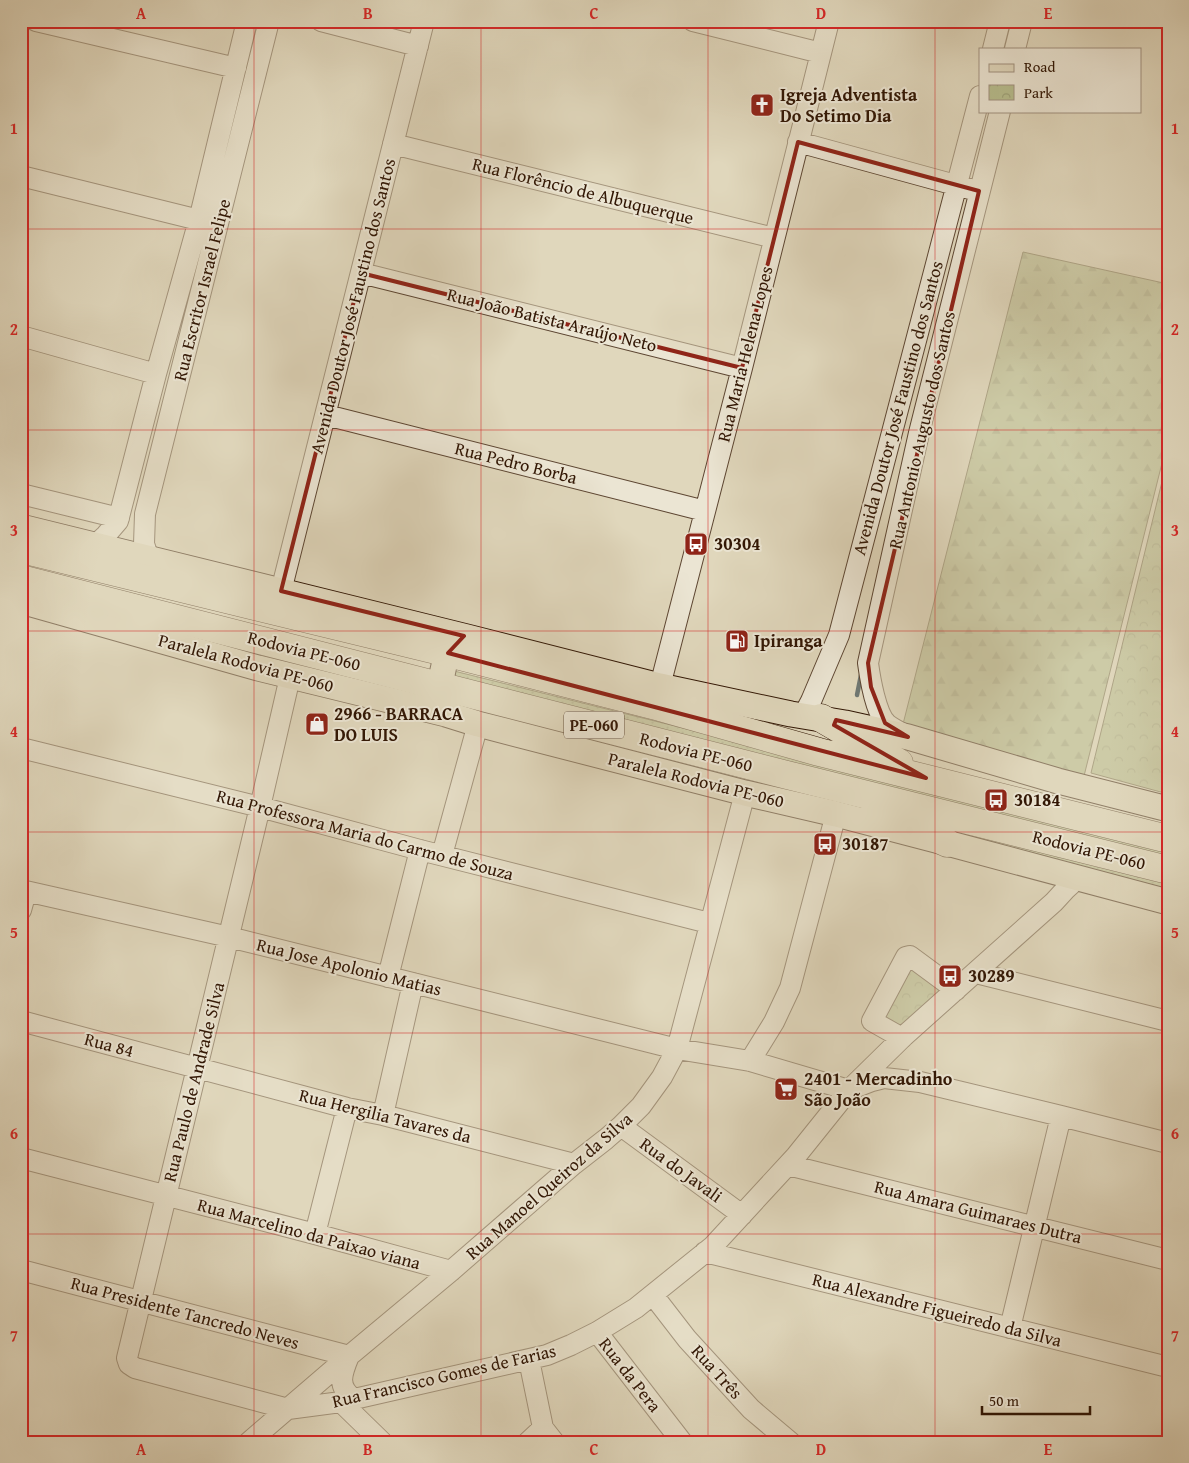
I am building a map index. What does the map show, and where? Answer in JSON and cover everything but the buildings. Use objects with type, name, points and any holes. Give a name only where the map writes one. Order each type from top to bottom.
[{"type":"highway","name":"Rodovia PE-060","points":[[21,549],[458,645],[660,707],[819,752],[1168,839]]},
{"type":"highway","name":"Rodovia PE-060","points":[[21,579],[1168,870]]},
{"type":"highway","points":[[812,717],[926,778]]},
{"type":"highway","points":[[824,784],[947,843]]},
{"type":"main road","name":"PE-060","points":[[21,527],[281,591],[458,645],[908,737],[1168,809]]},
{"type":"main road","name":"Paralela Rodovia PE-060","points":[[21,601],[290,677],[446,714],[478,724],[745,793],[836,814],[1168,902]]},
{"type":"main road","points":[[446,714],[441,702],[440,686],[458,645]]},
{"type":"street","points":[[36,21],[236,68]]},
{"type":"street","name":"Rua Escritor Israel Felipe","points":[[149,559],[144,544],[146,514],[208,223],[236,68],[247,21]]},
{"type":"street","name":"Rua Escritor Israel Felipe","points":[[94,546],[106,535],[119,518],[156,374],[208,223],[269,21]]},
{"type":"street","points":[[321,21],[418,46]]},
{"type":"street","name":"Avenida Doutor José Faustino dos Santos","points":[[281,591],[424,21]]},
{"type":"street","points":[[693,21],[821,53]]},
{"type":"street","name":"Rua Maria Helena Lopes","points":[[660,686],[829,21]]},
{"type":"street","points":[[993,48],[1000,21]]},
{"type":"street","points":[[1015,48],[1022,21]]},
{"type":"street","name":"Avenida Doutor José Faustino dos Santos","points":[[812,717],[811,701],[839,635],[968,189],[979,104]]},
{"type":"street","name":"Rua Antonio Augusto dos Santos","points":[[908,737],[885,723],[871,687],[868,663],[919,433],[968,189],[1000,112]]},
{"type":"street","points":[[798,142],[968,189]]},
{"type":"street","name":"Rua Florêncio de Albuquerque","points":[[393,144],[774,238]]},
{"type":"street","points":[[21,176],[208,223]]},
{"type":"street","name":"Rua João Batista Araújo Neto","points":[[361,273],[742,368]]},
{"type":"street","points":[[21,336],[156,374]]},
{"type":"street","name":"Rua Pedro Borba","points":[[326,415],[705,510]]},
{"type":"street","points":[[21,494],[119,518]]},
{"type":"street","name":"Rua Paulo de Andrade Silva","points":[[288,1409],[135,1368],[129,1364],[127,1358],[290,677]]},
{"type":"street","points":[[442,855],[478,724]]},
{"type":"street","name":"Rua Professora Maria do Carmo de Souza","points":[[21,748],[260,807],[420,850],[709,923]]},
{"type":"street","name":"Rua Manoel Queiroz da Silva","points":[[249,1442],[574,1164],[606,1139],[641,1106],[657,1084],[677,1049],[745,793]]},
{"type":"street","points":[[750,1061],[774,1022],[790,988],[836,814]]},
{"type":"street","points":[[388,977],[420,850]]},
{"type":"street","name":"Rua Francisco Gomes de Farias","points":[[288,1409],[348,1401],[529,1360],[546,1355],[597,1332],[636,1308],[713,1246],[788,1165],[849,1090],[897,1043],[1054,902],[1078,878]]},
{"type":"street","name":"Rua Jose Apolonio Matias","points":[[23,897],[229,937],[677,1049],[750,1061],[849,1090]]},
{"type":"street","points":[[920,1082],[902,1069],[895,1057],[897,1043],[872,1021],[905,958],[908,956],[956,990]]},
{"type":"street","points":[[976,973],[1168,1021]]},
{"type":"street","points":[[383,1115],[414,983]]},
{"type":"street","name":"Rua 84","points":[[21,1021],[197,1068]]},
{"type":"street","name":"Rua Hergilia Tavares da","points":[[197,1068],[347,1108],[383,1115],[574,1164]]},
{"type":"street","points":[[849,1090],[884,1078],[920,1082],[1168,1143]]},
{"type":"street","points":[[315,1234],[347,1108]]},
{"type":"street","points":[[1010,1328],[1061,1116]]},
{"type":"street","name":"Rua do Javali","points":[[621,1126],[742,1215]]},
{"type":"street","name":"Rua Marcelino da Paixao viana","points":[[21,1158],[451,1271]]},
{"type":"street","name":"Rua Amara Guimaraes Dutra","points":[[788,1165],[1168,1260]]},
{"type":"street","name":"Rua Alexandre Figueiredo da Silva","points":[[705,1252],[1168,1367]]},
{"type":"street","name":"Rua Presidente Tancredo Neves","points":[[21,1270],[349,1356]]},
{"type":"street","name":"Rua Três","points":[[652,1295],[687,1339],[751,1409],[790,1442]]},
{"type":"street","name":"Rua da Pera","points":[[597,1332],[682,1442]]},
{"type":"street","points":[[349,1356],[341,1374],[343,1386],[348,1395],[348,1401],[382,1442]]},
{"type":"street","points":[[528,1442],[548,1435],[529,1360]]},
{"type":"highlighted area","points":[[798,142],[979,191],[868,663],[871,687],[885,723],[908,737],[836,720],[834,725],[926,778],[448,653],[464,636],[281,591],[361,273],[742,368]]},
{"type":"green space","points":[[1023,252],[1168,284],[1168,439],[1084,776],[902,728]]},
{"type":"green space","points":[[1168,457],[1168,794],[1091,773]]},
{"type":"green space","points":[[454,671],[1168,849],[1168,863],[453,685]]},
{"type":"green space","points":[[893,817],[1168,878],[1168,889]]},
{"type":"green space","points":[[905,948],[953,980],[892,1036],[869,1022]]},
{"type":"waterway","points":[[857,695],[861,675]]},
{"type":"place","name":"Igreja Adventista Do Setimo Dia","points":[[762,105]]},
{"type":"place","name":"30304","points":[[696,544]]},
{"type":"place","name":"Ipiranga","points":[[737,641]]},
{"type":"place","name":"2966 - BARRACA DO LUIS","points":[[317,724]]},
{"type":"place","name":"30184","points":[[996,800]]},
{"type":"place","name":"30187","points":[[825,844]]},
{"type":"place","name":"30289","points":[[950,976]]},
{"type":"place","name":"2401 - Mercadinho São João","points":[[786,1089]]}]
